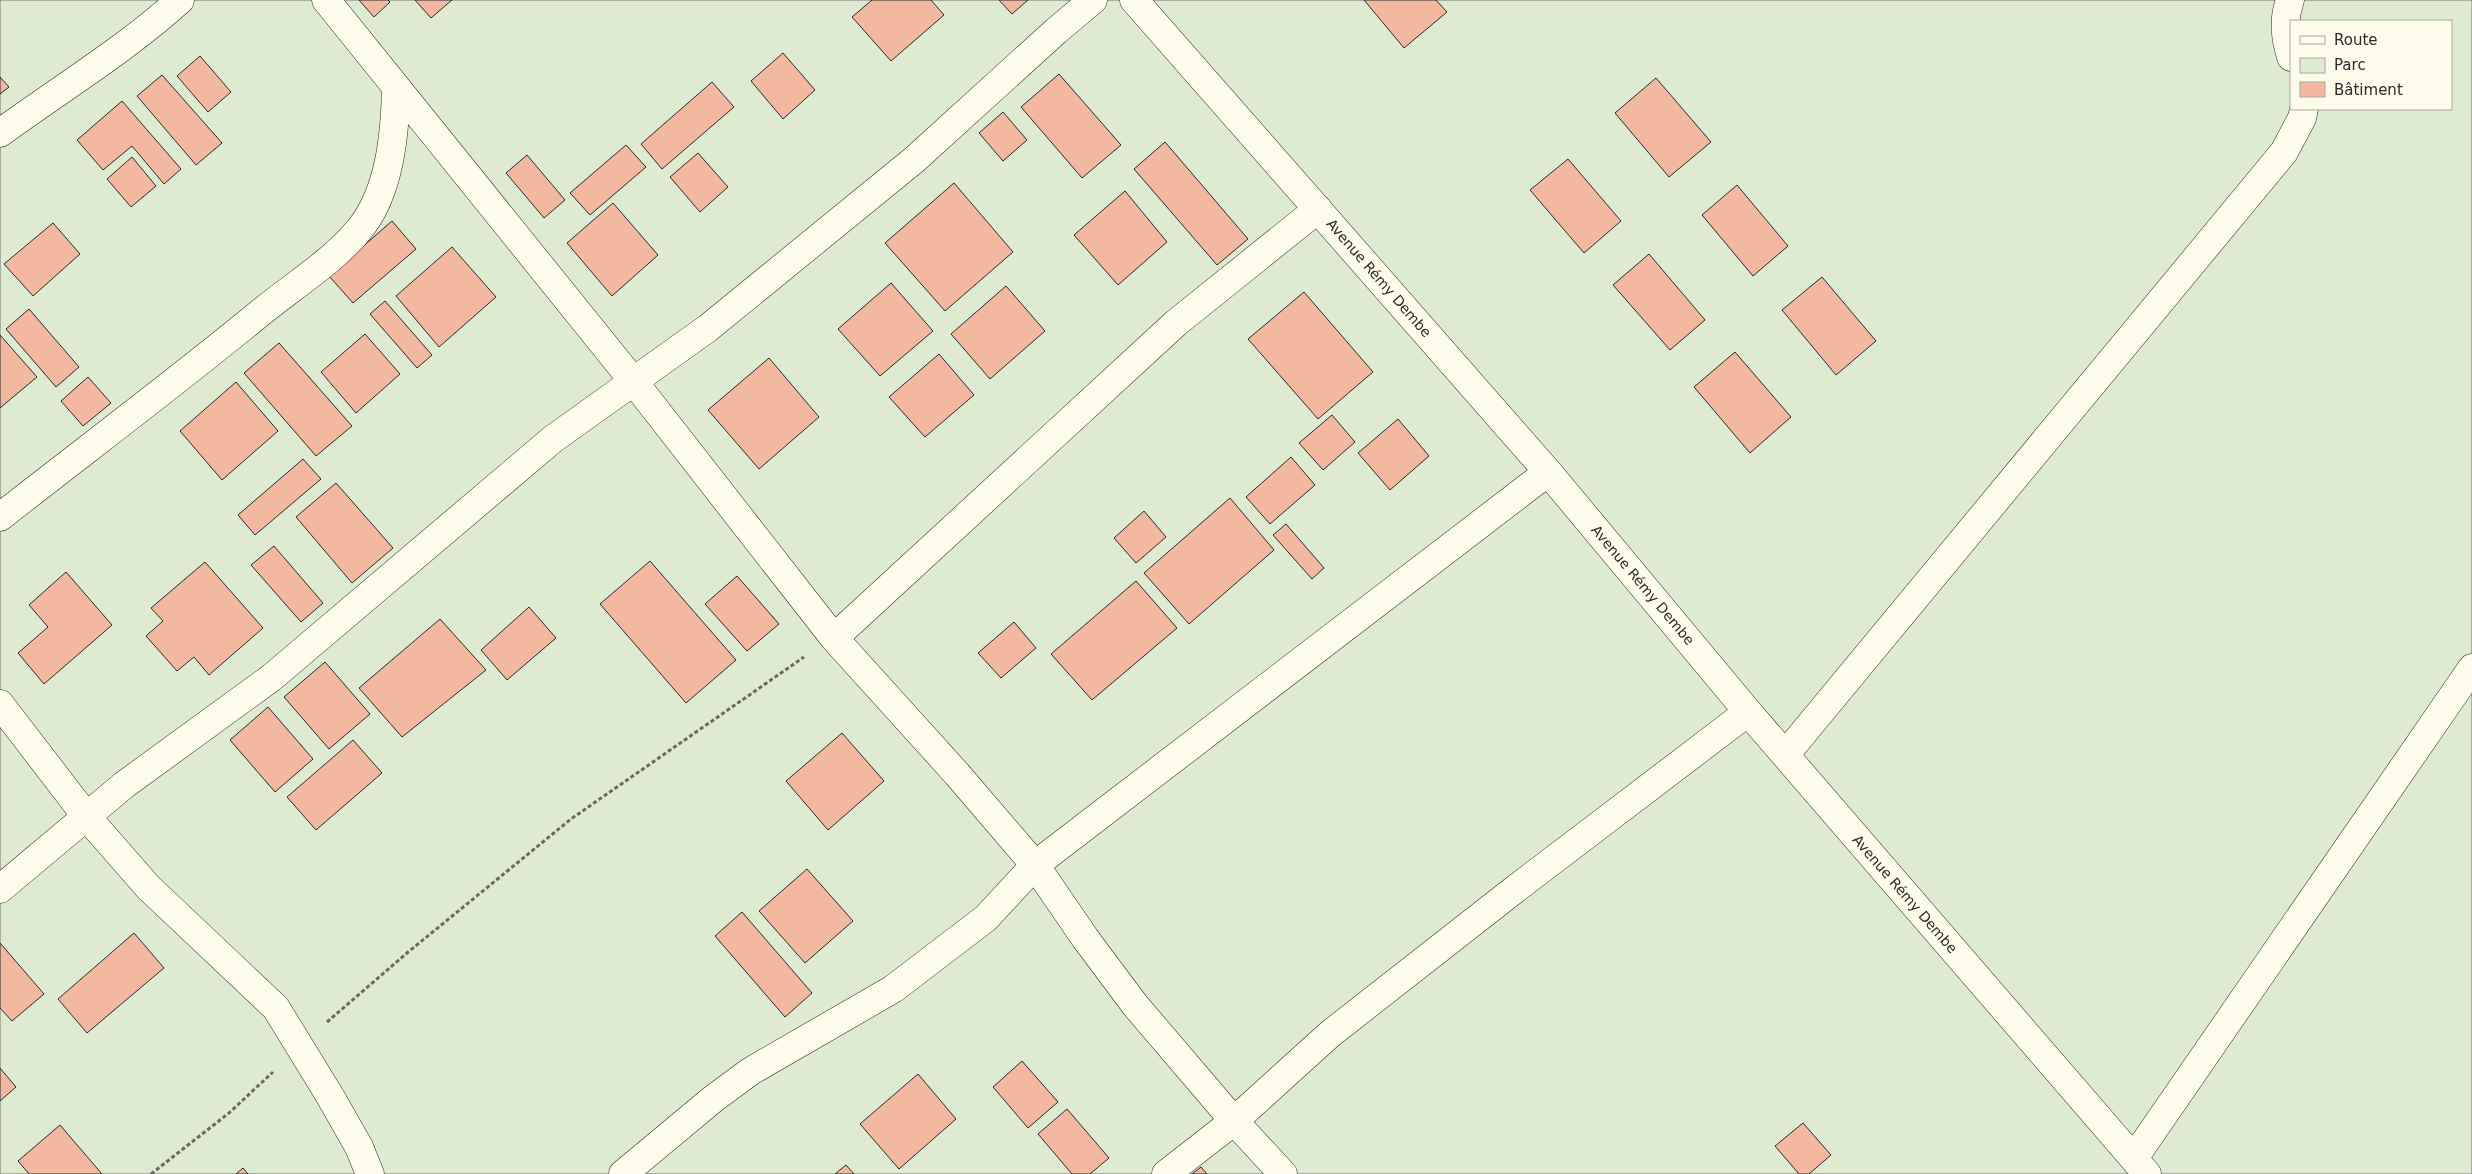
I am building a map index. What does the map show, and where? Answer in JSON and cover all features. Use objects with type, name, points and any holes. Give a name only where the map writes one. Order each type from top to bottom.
[{"type":"street","points":[[0,133],[58,90],[152,26],[180,0]]},
{"type":"street","points":[[326,0],[634,382],[834,638],[958,774],[1035,865],[1084,938],[1135,1005],[1234,1121],[1283,1174]]},
{"type":"street","points":[[0,889],[86,816],[271,678],[553,439],[708,328],[914,160],[1056,31],[1093,0]]},
{"type":"street","name":"Avenue Rémy Dembe","points":[[1134,0],[1548,472],[1748,712],[2141,1166]]},
{"type":"street","points":[[2290,0],[2286,12],[2285,37],[2290,54]]},
{"type":"street","points":[[0,517],[238,332],[335,253],[359,231],[372,210],[386,174],[395,133],[396,88]]},
{"type":"street","points":[[1785,755],[2284,152],[2302,118],[2304,110]]},
{"type":"street","points":[[834,638],[1176,324],[1318,209]]},
{"type":"street","points":[[623,1174],[713,1098],[751,1071],[893,989],[939,955],[986,918],[1035,865],[1548,472]]},
{"type":"street","points":[[2141,1166],[2472,668]]},
{"type":"street","points":[[0,704],[86,816],[148,888],[276,1008],[285,1019],[298,1048],[335,1104],[359,1147],[370,1174]]},
{"type":"street","points":[[1166,1174],[1234,1121],[1330,1034],[1514,890],[1748,712]]},
{"type":"path","points":[[151,1174],[229,1113],[298,1048],[407,953],[570,819],[665,752],[834,638]]},
{"type":"green space","points":[[0,0],[2472,0],[2472,1174],[0,1174]]},
{"type":"building","points":[[359,0],[388,0],[390,2],[374,17]]},
{"type":"building","points":[[415,0],[452,0],[431,18]]},
{"type":"building","points":[[872,0],[931,0],[944,15],[891,61],[852,17]]},
{"type":"building","points":[[999,0],[1028,0],[1012,14]]},
{"type":"building","points":[[1364,0],[1436,0],[1447,12],[1404,48]]},
{"type":"building","points":[[783,53],[815,90],[783,119],[751,81]]},
{"type":"building","points":[[200,56],[231,92],[208,112],[177,76]]},
{"type":"building","points":[[1059,74],[1121,145],[1082,178],[1021,107]]},
{"type":"building","points":[[162,75],[222,143],[196,165],[137,96]]},
{"type":"building","points":[[0,77],[9,87],[0,94]]},
{"type":"building","points":[[1656,78],[1711,142],[1669,177],[1615,113]]},
{"type":"building","points":[[712,82],[734,107],[662,169],[641,144]]},
{"type":"building","points":[[122,101],[181,169],[164,184],[132,146],[103,170],[77,140]]},
{"type":"building","points":[[1003,112],[1027,140],[1003,161],[979,133]]},
{"type":"building","points":[[1165,142],[1248,239],[1217,265],[1134,169]]},
{"type":"building","points":[[626,145],[646,167],[590,215],[570,193]]},
{"type":"building","points":[[698,153],[728,187],[700,212],[670,177]]},
{"type":"building","points":[[527,155],[565,200],[544,218],[506,173]]},
{"type":"building","points":[[132,157],[156,186],[131,207],[107,179]]},
{"type":"building","points":[[1568,159],[1621,221],[1584,253],[1530,190]]},
{"type":"building","points":[[954,183],[1013,252],[945,311],[885,243]]},
{"type":"building","points":[[1737,185],[1788,246],[1753,276],[1702,215]]},
{"type":"building","points":[[1125,191],[1167,242],[1118,285],[1074,235]]},
{"type":"building","points":[[613,203],[658,255],[612,296],[567,243]]},
{"type":"building","points":[[392,221],[416,249],[353,303],[329,276]]},
{"type":"building","points":[[53,223],[80,254],[33,296],[4,264]]},
{"type":"building","points":[[452,247],[496,297],[439,347],[396,296]]},
{"type":"building","points":[[1649,254],[1705,320],[1670,350],[1613,285]]},
{"type":"building","points":[[1822,277],[1876,341],[1836,375],[1782,310]]},
{"type":"building","points":[[891,283],[933,331],[880,376],[838,329]]},
{"type":"building","points":[[1006,286],[1045,331],[990,379],[951,334]]},
{"type":"building","points":[[1304,292],[1373,372],[1318,419],[1248,339]]},
{"type":"building","points":[[385,301],[432,355],[417,368],[370,314]]},
{"type":"building","points":[[29,309],[79,367],[56,387],[6,329]]},
{"type":"building","points":[[365,334],[400,374],[356,413],[321,372]]},
{"type":"building","points":[[0,335],[37,377],[0,408]]},
{"type":"building","points":[[279,343],[352,426],[316,456],[244,373]]},
{"type":"building","points":[[1735,352],[1791,417],[1750,453],[1694,387]]},
{"type":"building","points":[[939,354],[974,395],[925,437],[889,397]]},
{"type":"building","points":[[769,358],[819,417],[759,469],[708,410]]},
{"type":"building","points":[[88,377],[111,403],[83,426],[61,401]]},
{"type":"building","points":[[236,382],[278,431],[222,480],[180,431]]},
{"type":"building","points":[[1332,415],[1355,442],[1323,470],[1299,443]]},
{"type":"building","points":[[1398,419],[1429,456],[1390,490],[1358,453]]},
{"type":"building","points":[[1291,457],[1315,485],[1270,524],[1246,497]]},
{"type":"building","points":[[303,459],[321,479],[255,535],[238,515]]},
{"type":"building","points":[[336,483],[393,548],[352,583],[296,517]]},
{"type":"building","points":[[1230,498],[1274,550],[1189,624],[1144,573]]},
{"type":"building","points":[[1144,511],[1166,537],[1136,563],[1114,538]]},
{"type":"building","points":[[1286,524],[1324,568],[1312,579],[1273,535]]},
{"type":"building","points":[[274,546],[323,603],[301,622],[251,565]]},
{"type":"building","points":[[650,561],[736,660],[686,703],[600,604]]},
{"type":"building","points":[[205,562],[263,628],[209,675],[194,657],[177,671],[146,636],[163,621],[151,608]]},
{"type":"building","points":[[66,572],[112,625],[44,684],[18,653],[48,627],[29,605]]},
{"type":"building","points":[[737,576],[779,624],[747,651],[705,604]]},
{"type":"building","points":[[1136,581],[1177,628],[1092,700],[1051,654]]},
{"type":"building","points":[[529,607],[556,638],[507,680],[481,650]]},
{"type":"building","points":[[440,619],[486,670],[402,737],[359,688]]},
{"type":"building","points":[[1014,622],[1036,648],[1001,678],[978,653]]},
{"type":"building","points":[[325,662],[370,714],[329,749],[284,697]]},
{"type":"building","points":[[268,707],[313,759],[275,792],[230,740]]},
{"type":"building","points":[[842,733],[884,781],[828,830],[786,781]]},
{"type":"building","points":[[353,740],[382,773],[316,830],[287,797]]},
{"type":"building","points":[[807,869],[853,921],[805,963],[759,911]]},
{"type":"building","points":[[742,912],[812,993],[785,1017],[715,936]]},
{"type":"building","points":[[134,933],[164,968],[87,1033],[58,999]]},
{"type":"building","points":[[0,943],[44,994],[12,1021],[0,1008]]},
{"type":"building","points":[[1022,1061],[1058,1102],[1028,1128],[993,1087]]},
{"type":"building","points":[[0,1068],[16,1087],[0,1101]]},
{"type":"building","points":[[918,1074],[956,1119],[899,1169],[860,1124]]},
{"type":"building","points":[[1067,1109],[1109,1158],[1090,1174],[1072,1174],[1038,1134]]},
{"type":"building","points":[[1803,1123],[1831,1155],[1809,1174],[1799,1174],[1775,1146]]},
{"type":"building","points":[[60,1125],[102,1174],[29,1174],[18,1161]]},
{"type":"building","points":[[846,1165],[854,1174],[835,1174]]},
{"type":"building","points":[[1201,1167],[1207,1174],[1192,1174]]},
{"type":"building","points":[[243,1168],[248,1174],[236,1174]]}]
